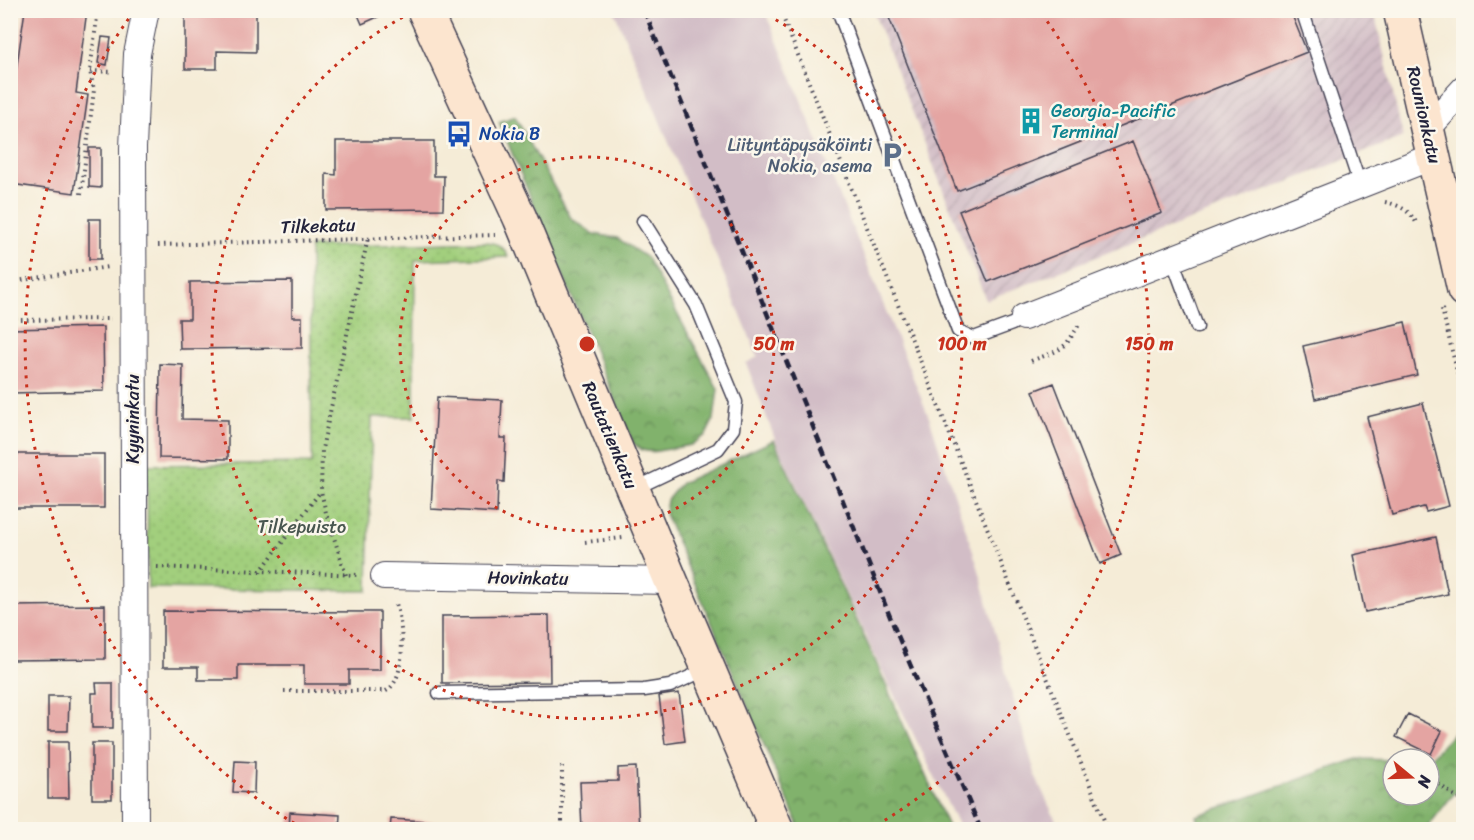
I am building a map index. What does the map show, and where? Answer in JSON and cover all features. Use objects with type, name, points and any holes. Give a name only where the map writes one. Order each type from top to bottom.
[{"type":"street","name":"Kyyninkatu","points":[[135,830],[135,88],[137,54],[146,10]]},
{"type":"street","name":"Rautatienkatu","points":[[424,10],[520,218],[670,581],[777,830]]},
{"type":"street","name":"Rounionkatu","points":[[1400,10],[1431,142],[1452,297]]},
{"type":"street","points":[[1024,317],[1360,185],[1431,142],[1464,89]]},
{"type":"street","name":"Hovinkatu","points":[[384,576],[670,581]]},
{"type":"lane","points":[[838,10],[958,331],[974,338],[1012,324],[1024,317]]},
{"type":"lane","points":[[1302,10],[1360,185]]},
{"type":"lane","points":[[633,490],[718,449],[733,429],[736,402],[696,305],[643,221]]},
{"type":"lane","points":[[1172,259],[1197,327]]},
{"type":"lane","points":[[440,693],[644,690],[670,686],[708,669]]},
{"type":"path","points":[[10,54],[16,10]]},
{"type":"path","points":[[81,194],[94,90],[90,71],[98,10]]},
{"type":"path","points":[[780,10],[1107,830]]},
{"type":"path","points":[[1381,202],[1401,207],[1413,217],[1421,230]]},
{"type":"path","name":"Tilkekatu","points":[[10,282],[116,265],[151,245],[505,234]]},
{"type":"path","points":[[345,575],[321,491],[322,449],[368,238]]},
{"type":"path","points":[[1452,297],[1464,401]]},
{"type":"path","points":[[1031,361],[1061,350],[1068,344],[1087,315]]},
{"type":"path","points":[[10,316],[17,320],[116,319]]},
{"type":"path","points":[[260,572],[321,491]]},
{"type":"path","points":[[585,542],[628,537]]},
{"type":"path","points":[[134,566],[384,576],[398,610],[402,643],[399,672],[392,688],[386,691],[284,691]]},
{"type":"path","points":[[562,766],[562,830]]},
{"type":"path","points":[[1441,786],[1464,803]]},
{"type":"path","points":[[1460,828],[1464,818]]},
{"type":"shaded area","points":[[614,11],[765,11],[930,420],[979,570],[1037,780],[1060,829],[960,829],[876,658],[775,439],[746,363],[758,357]]},
{"type":"shaded area","points":[[873,11],[1374,11],[1403,137],[986,300]]},
{"type":"green space","points":[[515,116],[571,218],[594,234],[617,238],[647,258],[718,389],[714,419],[706,435],[691,445],[652,452],[642,450],[633,443],[499,122]]},
{"type":"green space","name":"Tilkepuisto","points":[[486,242],[500,246],[508,257],[415,260],[414,417],[372,417],[368,591],[148,588],[147,465],[312,463],[310,247]]},
{"type":"green space","points":[[774,440],[875,660],[949,829],[800,829],[665,514],[667,500],[681,483]]},
{"type":"green space","points":[[1463,723],[1463,784],[1426,829],[1201,829],[1196,816],[1357,759],[1381,760],[1381,807],[1441,807],[1440,747]]},
{"type":"building","points":[[25,10],[87,10],[76,93],[88,95],[74,193],[11,184],[14,164],[10,164],[10,113]]},
{"type":"building","points":[[185,10],[256,10],[256,52],[217,51],[217,69],[185,69]]},
{"type":"building","points":[[356,10],[380,10],[382,15],[362,24]]},
{"type":"building","name":"Georgia-Pacific Terminal","points":[[886,10],[1290,10],[1307,52],[957,191]]},
{"type":"building","points":[[102,37],[111,38],[107,65],[98,63]]},
{"type":"building","points":[[336,141],[434,141],[434,176],[444,176],[443,209],[326,210],[326,174],[336,175]]},
{"type":"building","points":[[1133,141],[1162,213],[988,282],[959,211]]},
{"type":"building","points":[[89,148],[101,148],[101,188],[89,187]]},
{"type":"building","points":[[89,219],[101,219],[101,259],[89,259]]},
{"type":"building","points":[[292,281],[292,317],[302,317],[302,348],[180,349],[179,319],[190,319],[190,282]]},
{"type":"building","points":[[1405,322],[1417,375],[1315,399],[1303,346]]},
{"type":"building","points":[[103,327],[104,391],[10,393],[10,329]]},
{"type":"building","points":[[160,364],[183,365],[182,419],[228,420],[228,459],[159,458]]},
{"type":"building","points":[[1054,383],[1121,555],[1100,564],[1033,391]]},
{"type":"building","points":[[437,397],[502,400],[500,438],[506,438],[504,482],[498,481],[497,513],[431,509]]},
{"type":"building","points":[[1423,403],[1449,506],[1426,512],[1424,507],[1392,515],[1367,417]]},
{"type":"building","points":[[10,454],[104,454],[104,508],[10,508]]},
{"type":"building","points":[[1436,537],[1448,594],[1365,612],[1353,555]]},
{"type":"building","points":[[105,605],[105,659],[10,660],[10,606]]},
{"type":"building","points":[[163,611],[380,612],[380,670],[349,670],[349,684],[304,684],[304,665],[238,665],[238,680],[198,680],[198,667],[163,667]]},
{"type":"building","points":[[549,615],[550,682],[442,683],[442,616]]},
{"type":"building","points":[[96,683],[113,683],[113,728],[92,728],[92,693],[97,693]]},
{"type":"building","points":[[679,693],[685,741],[665,744],[659,696]]},
{"type":"building","points":[[48,696],[69,696],[68,731],[48,731]]},
{"type":"building","points":[[1408,714],[1442,731],[1434,747],[1417,747],[1396,737]]},
{"type":"building","points":[[48,742],[68,742],[69,798],[48,798]]},
{"type":"building","points":[[92,743],[112,743],[112,799],[92,799]]},
{"type":"building","points":[[235,761],[255,762],[254,793],[233,792]]},
{"type":"building","points":[[636,767],[639,830],[582,830],[580,782],[618,781],[618,768]]},
{"type":"building","points":[[290,812],[340,815],[339,830],[289,830]]},
{"type":"building","points":[[391,819],[443,822],[442,830],[390,830]]},
{"type":"railway","points":[[644,10],[895,629],[981,830]]},
{"type":"place","name":"Georgia-Pacific Terminal","points":[[1031,121]]},
{"type":"place","name":"Nokia B","points":[[459,134]]},
{"type":"place","name":"Liityntäpysäköinti Nokia, asema","points":[[892,155]]}]
